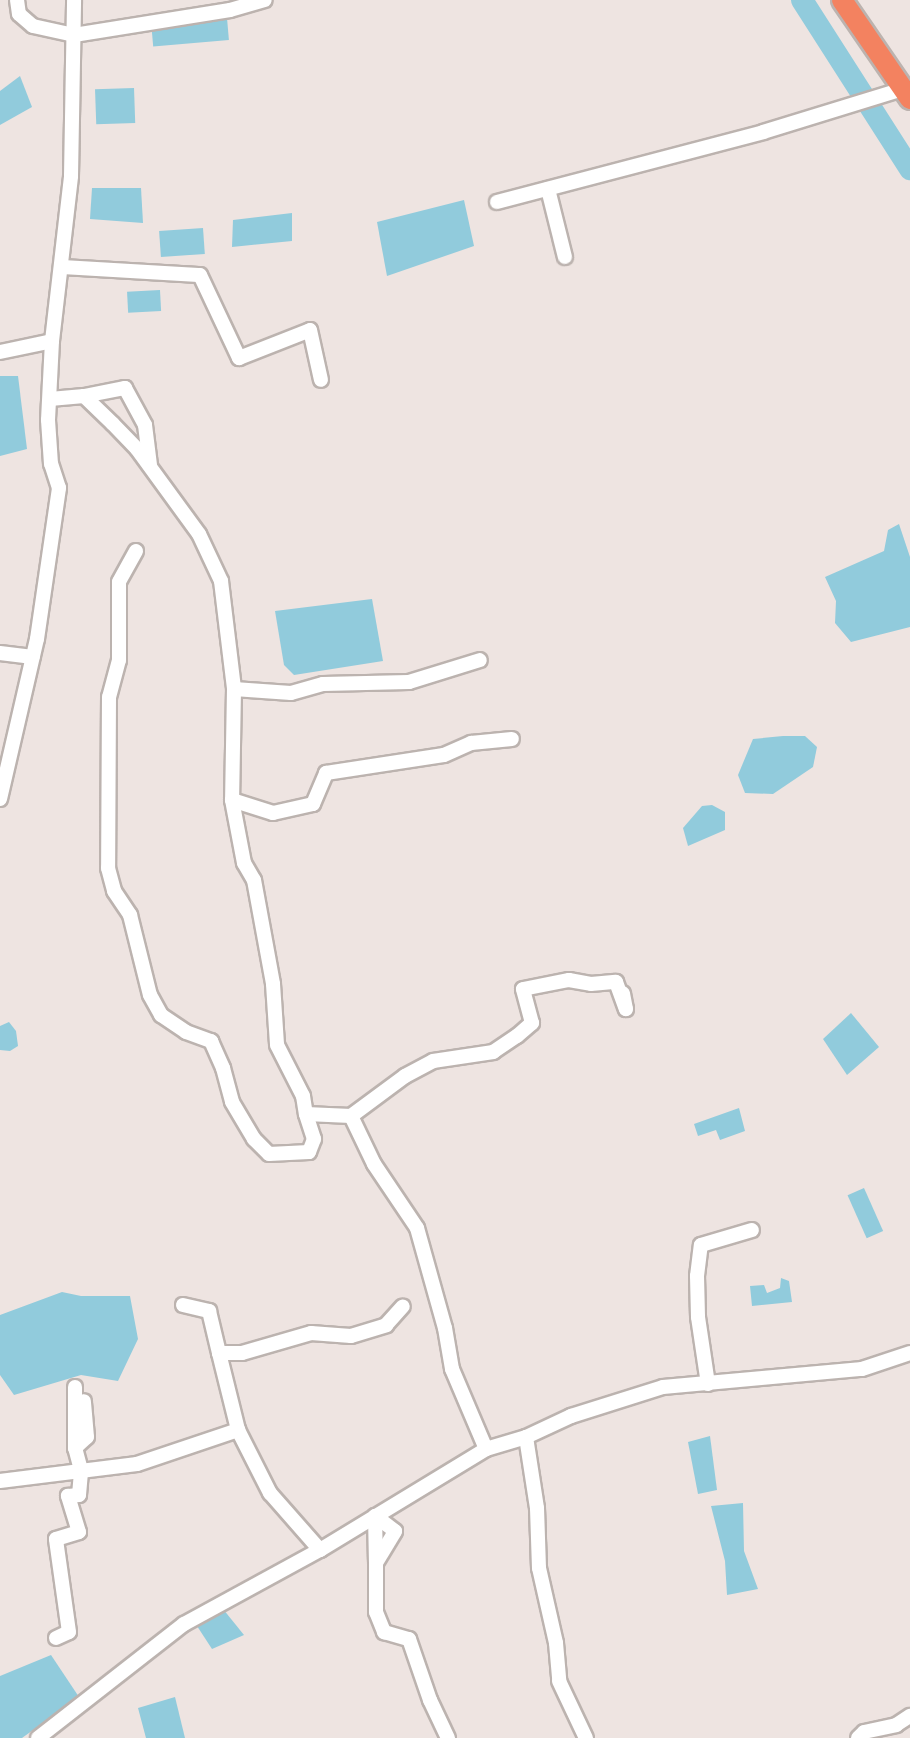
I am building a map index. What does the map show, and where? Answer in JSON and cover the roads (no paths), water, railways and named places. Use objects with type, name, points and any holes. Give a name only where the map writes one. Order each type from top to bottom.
[{"type":"highway","points":[[842,0],[906,94]]},
{"type":"street","points":[[17,0],[19,14],[33,26],[74,35],[230,10],[265,0]]},
{"type":"street","points":[[0,799],[33,657],[59,488],[51,464],[50,399],[52,341],[71,176],[74,0]]},
{"type":"street","points":[[497,202],[906,94]]},
{"type":"street","points":[[548,189],[565,257]]},
{"type":"street","points":[[61,267],[200,275],[239,358],[310,330],[321,380]]},
{"type":"street","points":[[0,352],[52,341]]},
{"type":"street","points":[[50,399],[125,388],[145,425],[150,468]]},
{"type":"street","points":[[84,396],[137,449],[199,534],[221,581],[234,689],[232,800],[244,863],[254,880],[271,969],[277,1045],[303,1096],[314,1139],[309,1152],[269,1154],[254,1139],[232,1102],[211,1041],[186,1032],[161,1015],[150,995],[130,915],[114,891],[108,868],[109,697],[119,660],[119,582],[136,551]]},
{"type":"street","points":[[0,653],[33,657]]},
{"type":"street","points":[[234,689],[291,693],[323,684],[409,682],[480,660]]},
{"type":"street","points":[[232,800],[273,813],[313,804],[326,773],[444,755],[471,743],[512,739]]},
{"type":"street","points":[[306,1114],[351,1116],[405,1076],[433,1061],[493,1052],[532,1023],[523,989],[569,980],[591,984],[616,982],[626,1009],[623,993]]},
{"type":"street","points":[[351,1116],[374,1164],[417,1228],[445,1328],[452,1369],[486,1449]]},
{"type":"street","points":[[708,1384],[698,1317],[697,1276],[701,1245],[752,1230]]},
{"type":"street","points":[[183,1305],[209,1311],[238,1430],[270,1493],[320,1550]]},
{"type":"street","points":[[219,1353],[242,1353],[311,1333],[351,1336],[386,1325],[403,1306]]},
{"type":"street","points":[[38,1738],[184,1624],[320,1550],[486,1449],[526,1437],[571,1416],[663,1387],[862,1369],[910,1353]]},
{"type":"street","points":[[56,1638],[69,1632],[56,1539],[79,1532],[68,1496],[79,1495],[81,1471],[75,1448],[87,1437],[79,1386]]},
{"type":"street","points":[[0,1481],[137,1464],[238,1430]]},
{"type":"street","points":[[526,1437],[538,1521],[539,1568],[556,1643],[559,1681],[586,1738]]},
{"type":"street","points":[[375,1516],[376,1612],[384,1632],[409,1639],[430,1700],[448,1738]]},
{"type":"street","points":[[858,1738],[864,1732],[896,1725],[910,1716]]},
{"type":"water","points":[[227,18],[229,40],[153,47],[151,25]]},
{"type":"water","points":[[20,76],[32,107],[0,125],[0,91]]},
{"type":"water","points":[[134,88],[135,123],[96,124],[95,89]]},
{"type":"water","points":[[92,188],[141,188],[143,223],[90,219]]},
{"type":"water","points":[[464,200],[474,246],[387,276],[377,222]]},
{"type":"water","points":[[292,213],[292,241],[232,247],[233,220]]},
{"type":"water","points":[[203,228],[205,254],[161,257],[159,231]]},
{"type":"water","points":[[160,290],[161,311],[128,313],[127,292]]},
{"type":"water","points":[[0,376],[18,376],[27,449],[0,456]]},
{"type":"water","points":[[899,524],[910,557],[910,627],[851,642],[835,623],[836,601],[825,577],[884,551],[888,530]]},
{"type":"water","points":[[372,599],[383,661],[294,675],[284,665],[275,611]]},
{"type":"water","points":[[805,736],[817,747],[813,767],[773,794],[745,793],[738,775],[753,739]]},
{"type":"water","points":[[712,805],[725,812],[725,830],[688,846],[683,828],[702,806]]},
{"type":"water","points":[[851,1013],[879,1047],[847,1075],[823,1039]]},
{"type":"water","points":[[9,1022],[16,1031],[18,1046],[10,1051],[0,1050],[0,1026]]},
{"type":"water","points":[[739,1108],[745,1131],[720,1140],[716,1130],[698,1136],[694,1124]]},
{"type":"water","points":[[864,1188],[883,1231],[867,1238],[848,1195]]},
{"type":"water","points":[[781,1278],[789,1281],[792,1302],[752,1306],[750,1286],[764,1285],[767,1293],[780,1288]]},
{"type":"water","points":[[62,1292],[81,1296],[130,1296],[138,1339],[118,1381],[81,1375],[14,1395],[0,1375],[0,1315]]},
{"type":"water","points":[[710,1436],[717,1490],[698,1494],[688,1442]]},
{"type":"water","points":[[743,1503],[744,1551],[758,1589],[727,1595],[725,1561],[711,1506]]},
{"type":"water","points":[[223,1609],[244,1635],[212,1649],[197,1626]]},
{"type":"water","points":[[51,1655],[79,1697],[22,1738],[0,1738],[0,1676]]},
{"type":"water","points":[[175,1697],[185,1738],[146,1738],[138,1708]]},
{"type":"waterway","points":[[802,0],[910,169]]}]
